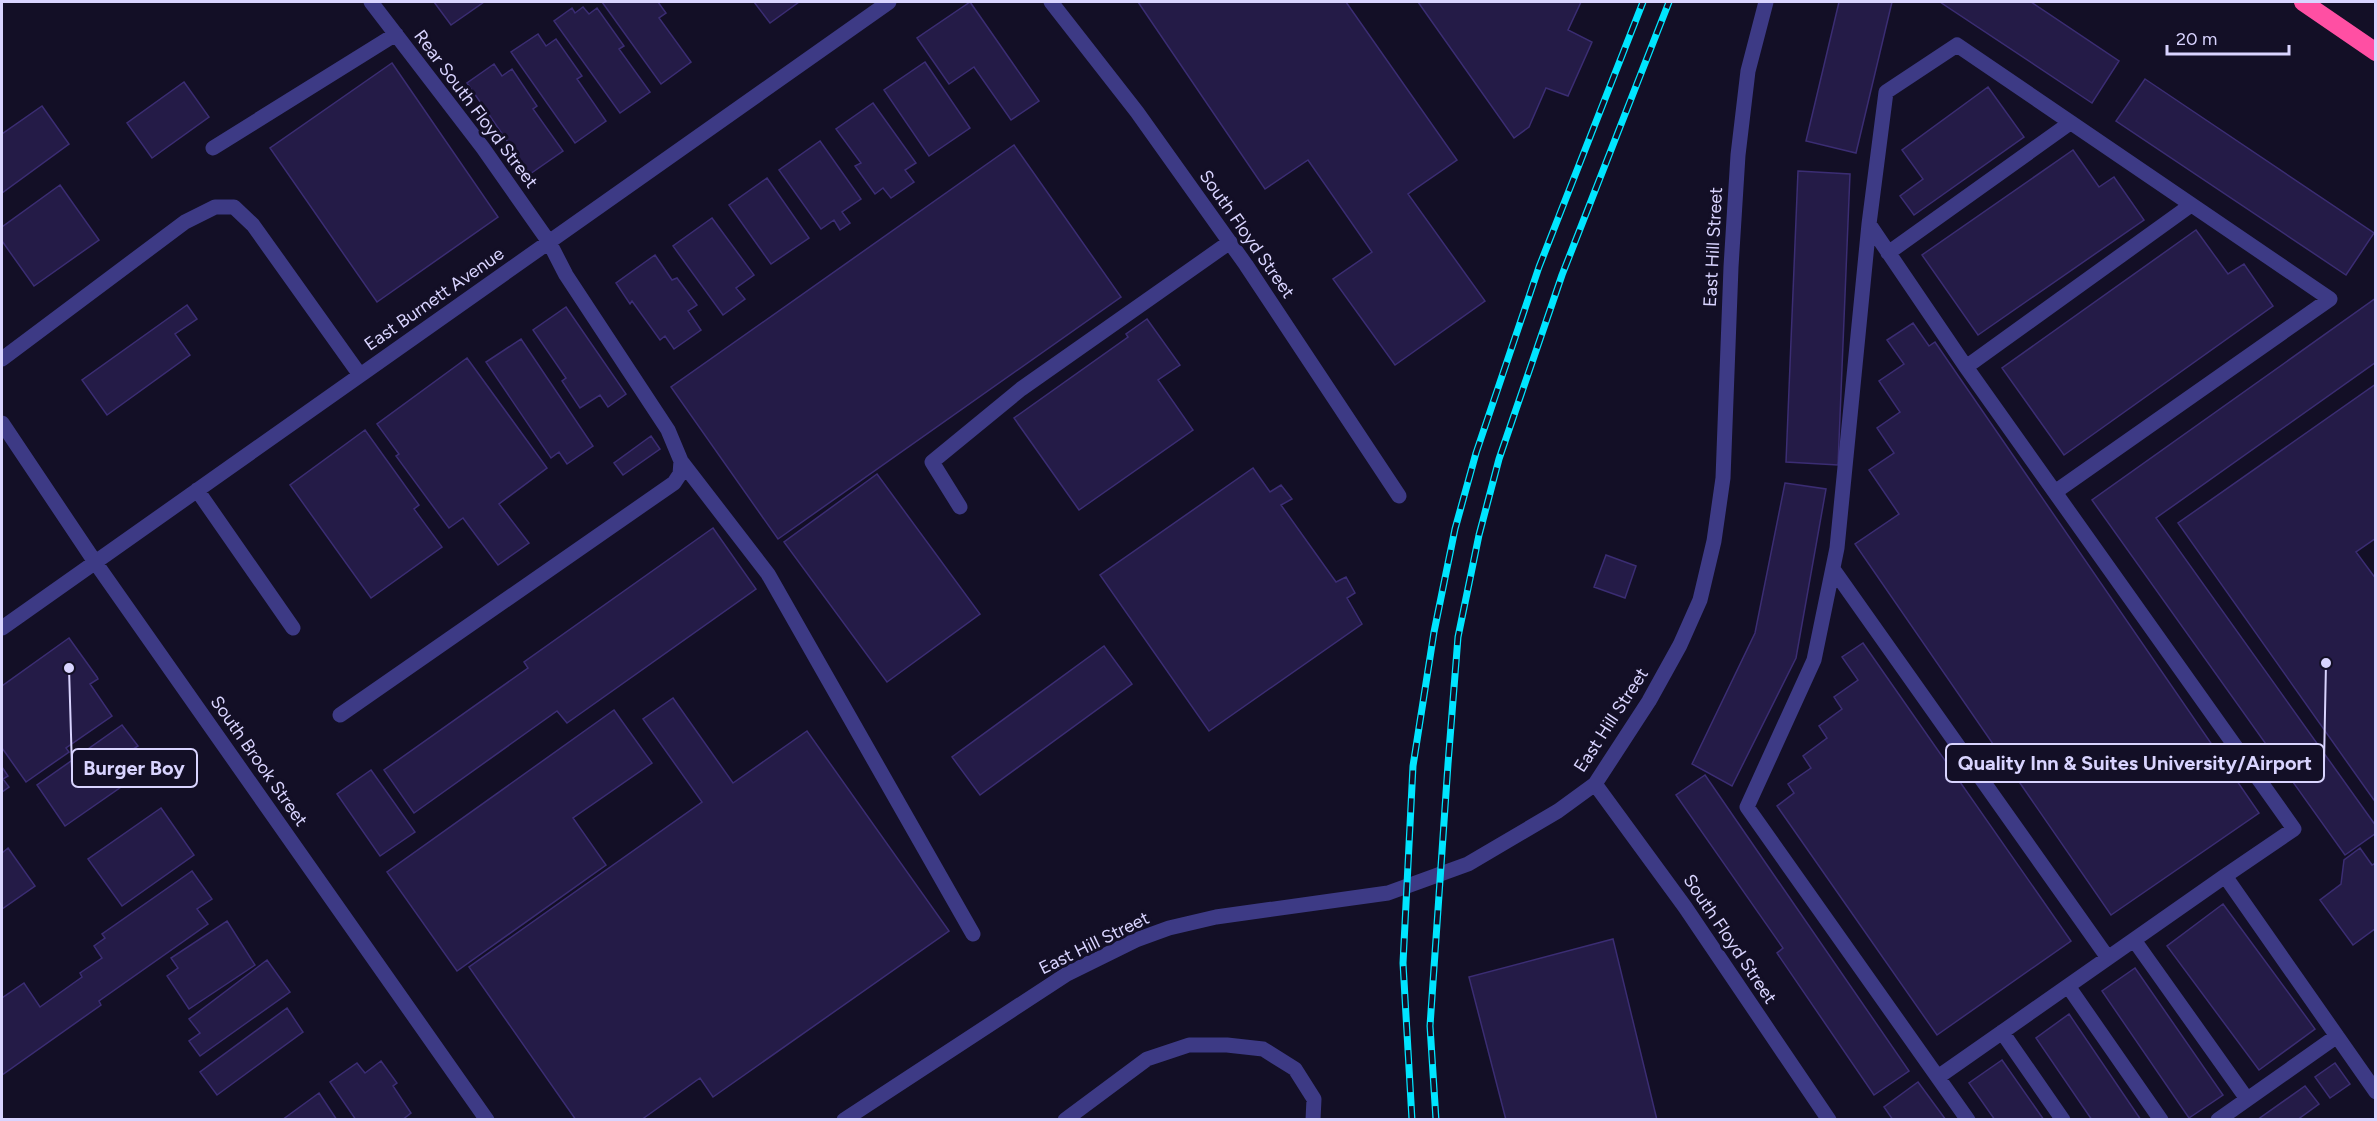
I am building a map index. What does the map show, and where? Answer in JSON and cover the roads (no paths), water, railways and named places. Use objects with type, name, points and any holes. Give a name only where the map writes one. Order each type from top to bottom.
[{"type":"highway","points":[[2303,2],[2376,52]]},
{"type":"street","name":"Rear South Floyd Street","points":[[370,2],[483,148],[549,242],[566,275],[668,430],[681,461],[768,574],[973,934]]},
{"type":"street","name":"East Burnett Avenue","points":[[2,628],[889,2]]},
{"type":"street","name":"South Floyd Street","points":[[1051,2],[1137,112],[1230,242],[1399,496]]},
{"type":"street","name":"East Hill Street","points":[[844,1119],[1067,974],[1136,940],[1169,928],[1216,917],[1388,893],[1468,864],[1558,812],[1595,784],[1649,701],[1680,645],[1700,600],[1714,542],[1723,478],[1738,155],[1748,71],[1766,2]]},
{"type":"street","points":[[213,148],[396,34]]},
{"type":"street","points":[[1968,1119],[1747,807],[1814,660],[1833,569],[1869,224],[1886,92],[1957,45],[2330,299],[2055,492]]},
{"type":"street","points":[[1888,253],[2070,123]]},
{"type":"street","points":[[1966,367],[2191,205]]},
{"type":"street","points":[[2,359],[185,222],[215,207],[234,207],[253,225],[360,375]]},
{"type":"street","points":[[1869,224],[1966,367],[2294,829],[1938,1077]]},
{"type":"street","points":[[960,507],[932,462],[1021,389],[1230,242]]},
{"type":"street","name":"South Brook Street","points":[[2,423],[95,562],[487,1119]]},
{"type":"street","points":[[340,715],[674,483],[680,474],[681,461]]},
{"type":"street","points":[[197,490],[293,628]]},
{"type":"street","points":[[1833,569],[2108,958]]},
{"type":"street","name":"South Floyd Street","points":[[1595,784],[1685,907],[1829,1119]]},
{"type":"street","points":[[2225,876],[2376,1092]]},
{"type":"street","points":[[2134,940],[2247,1099]]},
{"type":"street","points":[[2068,986],[2162,1119]]},
{"type":"street","points":[[2002,1032],[2063,1119]]},
{"type":"street","points":[[2218,1119],[2337,1036]]},
{"type":"street","points":[[1065,1119],[1147,1059],[1189,1045],[1263,1049],[1295,1069],[1314,1100],[1313,1119]]},
{"type":"railway","points":[[1412,1120],[1403,963],[1413,766],[1434,632],[1455,529],[1476,453],[1539,267],[1643,2]]},
{"type":"railway","points":[[1436,1120],[1430,1026],[1448,764],[1458,637],[1479,535],[1499,459],[1562,275],[1669,2]]},
{"type":"place","name":"Quality Inn & Suites University/Airport","points":[[2326,663]]},
{"type":"place","name":"Burger Boy","points":[[69,668]]}]
